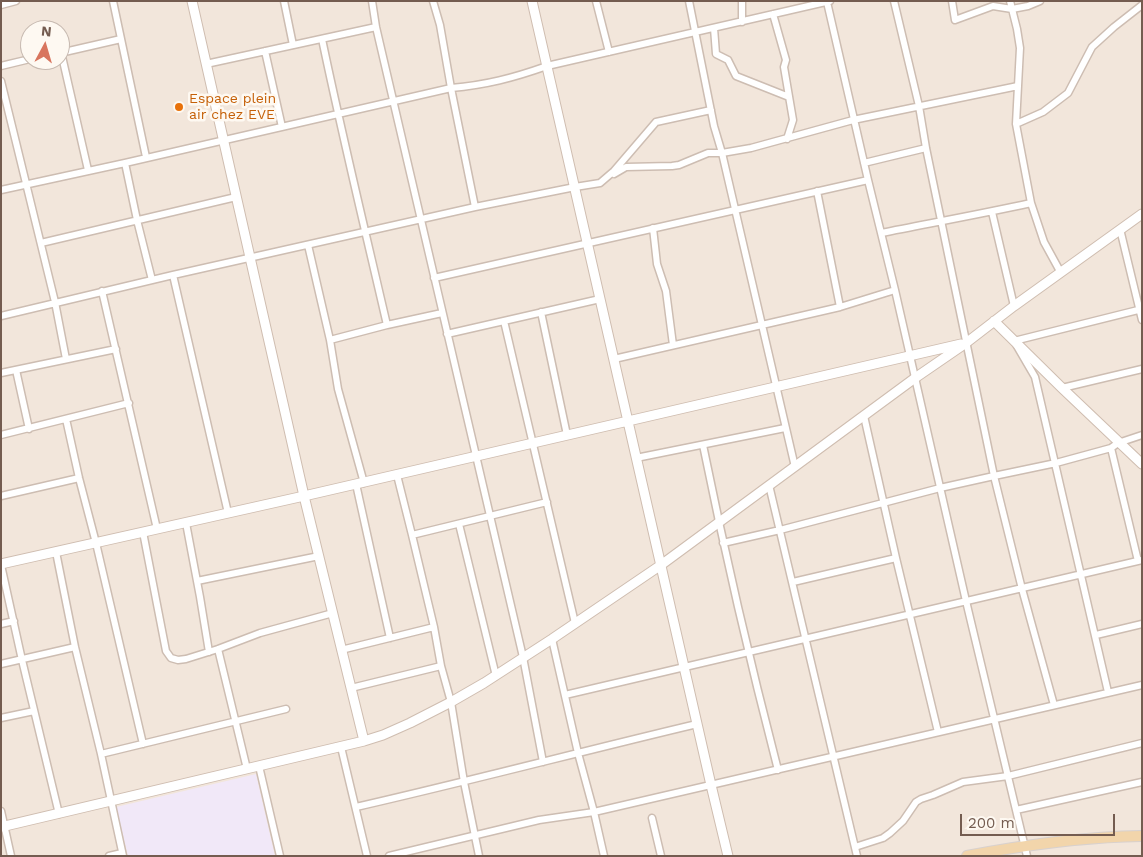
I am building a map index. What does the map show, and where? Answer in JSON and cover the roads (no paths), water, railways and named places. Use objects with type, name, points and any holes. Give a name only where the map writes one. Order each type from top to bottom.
[{"type":"main road","points":[[967,856],[1026,851],[1079,840],[1142,836]]},
{"type":"street","points":[[1,5],[16,1]]},
{"type":"street","points":[[113,1],[146,157]]},
{"type":"street","points":[[192,1],[304,496],[364,741]]},
{"type":"street","points":[[284,1],[293,46]]},
{"type":"street","points":[[372,1],[376,28],[522,657],[543,762]]},
{"type":"street","points":[[433,1],[440,25],[450,88],[475,207]]},
{"type":"street","points":[[532,1],[728,856]]},
{"type":"street","points":[[596,1],[609,52]]},
{"type":"street","points":[[690,1],[711,110],[795,466]]},
{"type":"street","points":[[742,1],[742,22]]},
{"type":"street","points":[[894,1],[918,106],[994,476],[1022,589],[1054,705]]},
{"type":"street","points":[[952,1],[955,20],[993,6],[1012,9],[1028,6],[1040,1]]},
{"type":"street","points":[[1010,1],[1018,29],[1020,48],[1016,124],[1031,203],[1044,242],[1060,273]]},
{"type":"street","points":[[1,190],[450,88],[489,84],[547,66],[742,22],[806,4],[828,2],[868,180],[896,290],[966,601],[1026,851]]},
{"type":"street","points":[[1016,124],[1043,112],[1068,93],[1092,47],[1114,26],[1142,6]]},
{"type":"street","points":[[773,14],[786,60],[784,67],[793,120],[787,138]]},
{"type":"street","points":[[206,64],[376,28]]},
{"type":"street","points":[[714,28],[716,54],[728,60],[736,76],[789,97]]},
{"type":"street","points":[[70,50],[121,39]]},
{"type":"street","points":[[322,39],[337,114],[387,325]]},
{"type":"street","points":[[265,52],[282,127]]},
{"type":"street","points":[[1,66],[20,61]]},
{"type":"street","points":[[65,70],[88,170]]},
{"type":"street","points":[[1,81],[55,302],[66,359]]},
{"type":"street","points":[[1,316],[308,244],[475,207],[600,183],[626,167],[672,166],[708,153],[722,153],[751,148],[854,120],[1018,86]]},
{"type":"street","points":[[600,183],[614,171],[656,122],[711,110]]},
{"type":"street","points":[[864,163],[926,148]]},
{"type":"street","points":[[125,163],[136,220],[152,280]]},
{"type":"street","points":[[434,278],[868,180]]},
{"type":"street","points":[[817,191],[840,307]]},
{"type":"street","points":[[41,243],[236,197]]},
{"type":"street","points":[[881,233],[1031,203]]},
{"type":"street","points":[[992,212],[1014,306]]},
{"type":"street","points":[[3,827],[364,741],[395,730],[450,702],[496,676],[660,565],[1142,214]]},
{"type":"street","points":[[653,228],[657,264],[666,291],[673,345]]},
{"type":"street","points":[[1120,230],[1142,320]]},
{"type":"street","points":[[308,244],[360,483],[390,638]]},
{"type":"street","points":[[173,275],[228,513]]},
{"type":"street","points":[[614,359],[840,307],[896,290]]},
{"type":"street","points":[[102,291],[157,529]]},
{"type":"street","points":[[447,334],[600,299]]},
{"type":"street","points":[[1014,341],[1140,310]]},
{"type":"street","points":[[542,312],[567,435]]},
{"type":"street","points":[[330,340],[442,313]]},
{"type":"street","points":[[504,321],[575,623]]},
{"type":"street","points":[[994,321],[1062,388],[1115,445],[1142,464]]},
{"type":"street","points":[[1014,341],[1035,377],[1108,692]]},
{"type":"street","points":[[59,814],[1,565],[966,343]]},
{"type":"street","points":[[1,373],[116,349]]},
{"type":"street","points":[[1062,388],[1142,369]]},
{"type":"street","points":[[16,370],[29,429]]},
{"type":"street","points":[[1,435],[129,403]]},
{"type":"street","points":[[864,416],[938,732]]},
{"type":"street","points":[[66,420],[143,744]]},
{"type":"street","points":[[636,458],[785,428]]},
{"type":"street","points":[[723,543],[940,488],[1056,463],[1115,445],[1142,434]]},
{"type":"street","points":[[702,445],[748,652],[778,770]]},
{"type":"street","points":[[566,695],[1140,561],[1115,445]]},
{"type":"street","points":[[397,475],[434,627],[480,856]]},
{"type":"street","points":[[1,496],[79,478]]},
{"type":"street","points":[[769,485],[857,856]]},
{"type":"street","points":[[412,535],[547,502]]},
{"type":"street","points":[[186,523],[209,652]]},
{"type":"street","points":[[459,524],[496,676]]},
{"type":"street","points":[[143,532],[166,651],[171,658],[178,660],[186,659],[260,633],[332,613]]},
{"type":"street","points":[[56,552],[75,647],[101,754],[122,854],[109,856]]},
{"type":"street","points":[[197,581],[319,556]]},
{"type":"street","points":[[792,582],[896,558]]},
{"type":"street","points":[[1,624],[14,621]]},
{"type":"street","points":[[1096,635],[1142,624]]},
{"type":"street","points":[[342,650],[434,627]]},
{"type":"street","points":[[552,639],[604,856]]},
{"type":"street","points":[[1,664],[75,647]]},
{"type":"street","points":[[218,649],[247,769]]},
{"type":"street","points":[[351,688],[441,666]]},
{"type":"street","points":[[389,856],[539,820],[594,812],[711,786],[1142,685]]},
{"type":"street","points":[[101,754],[286,709]]},
{"type":"street","points":[[1,718],[34,711]]},
{"type":"street","points":[[356,807],[697,724]]},
{"type":"street","points":[[855,847],[883,838],[890,833],[903,821],[916,802],[963,782],[1008,776],[1142,743]]},
{"type":"street","points":[[341,747],[368,856]]},
{"type":"street","points":[[259,766],[280,856]]},
{"type":"street","points":[[1016,810],[1142,782]]},
{"type":"street","points":[[1,811],[3,827],[11,856]]},
{"type":"street","points":[[652,818],[662,856]]},
{"type":"street","points":[[422,848],[423,856]]},
{"type":"place","name":"Espace plein air chez EVE","points":[[179,107]]}]
